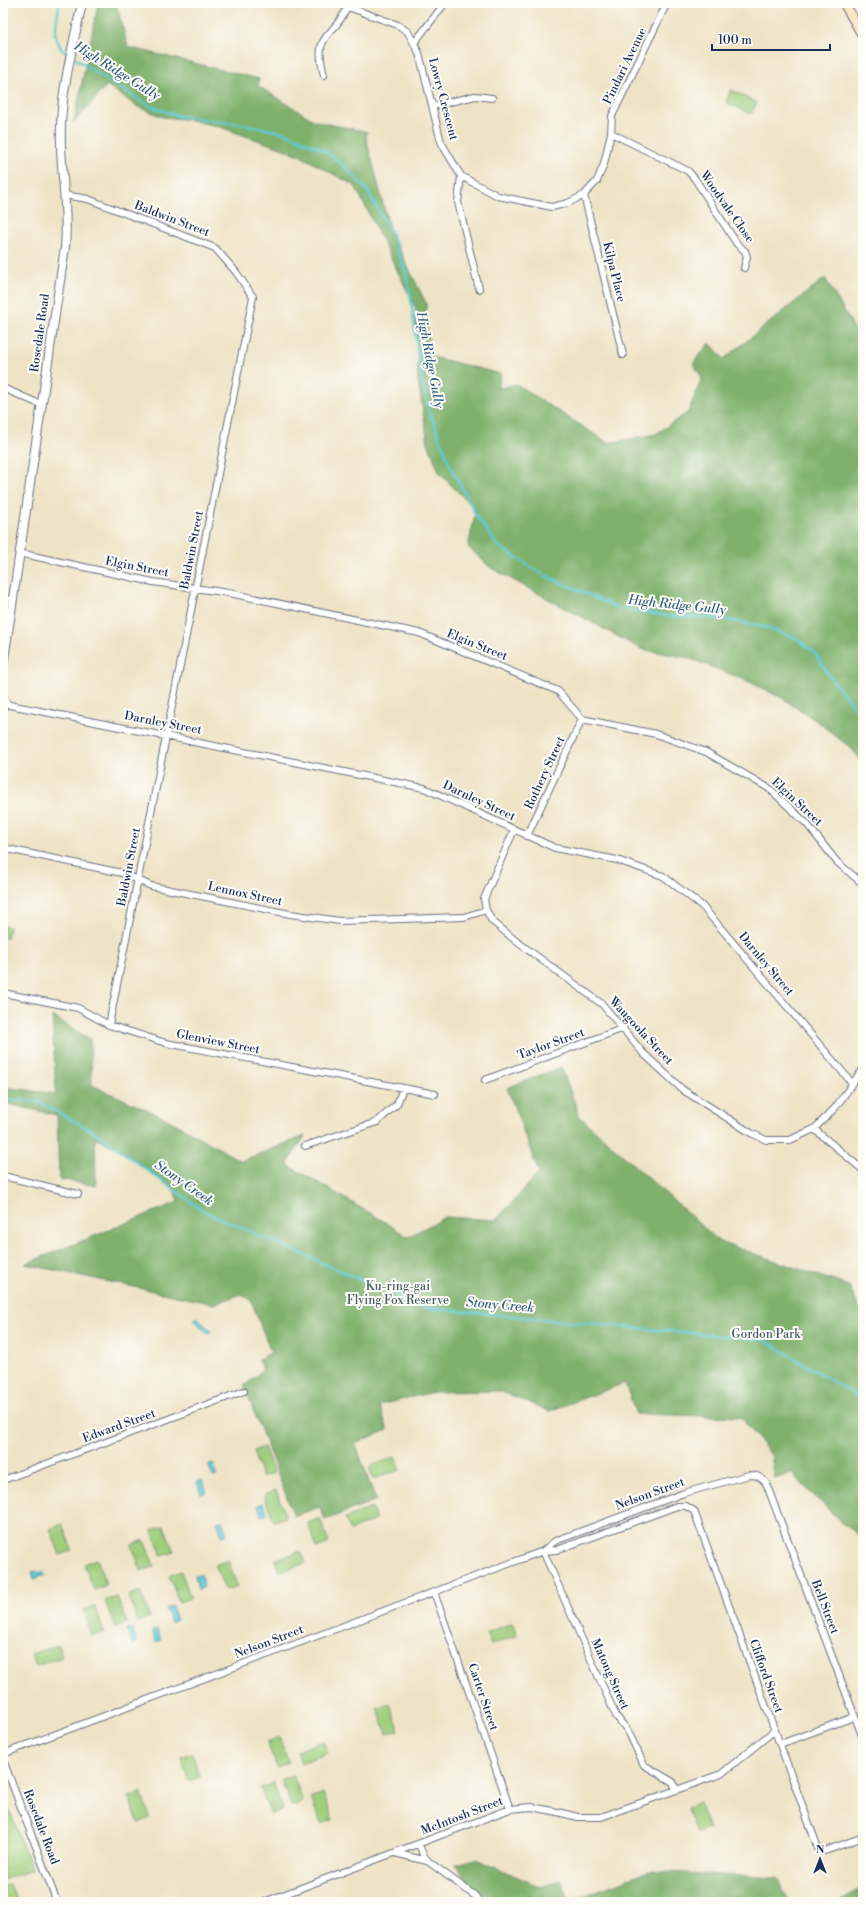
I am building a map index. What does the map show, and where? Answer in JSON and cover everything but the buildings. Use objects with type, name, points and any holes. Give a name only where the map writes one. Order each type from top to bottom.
[{"type":"main road","points":[[844,3],[863,36]]},
{"type":"street","name":"Rosedale Road","points":[[3,666],[65,247],[66,235],[61,126],[63,100],[82,3]]},
{"type":"street","name":"Lowry Crescent","points":[[336,3],[398,25],[408,32],[419,53],[441,142],[462,176],[498,196],[552,207]]},
{"type":"street","points":[[414,43],[446,3]]},
{"type":"street","name":"Pindari Avenue","points":[[552,207],[568,203],[584,195],[597,181],[604,164],[611,133],[612,116],[667,3]]},
{"type":"street","points":[[324,75],[320,59],[320,47],[325,36],[344,16],[347,7]]},
{"type":"street","points":[[433,106],[475,96],[492,98]]},
{"type":"street","name":"Woodvale Close","points":[[611,133],[688,171],[695,179],[737,244],[745,251],[747,257],[744,268]]},
{"type":"street","points":[[462,176],[458,202],[479,289]]},
{"type":"street","name":"Baldwin Street","points":[[64,195],[88,198],[215,248],[236,272],[253,297],[109,1025]]},
{"type":"street","name":"Kilpa Place","points":[[584,195],[623,355]]},
{"type":"street","points":[[3,388],[42,405]]},
{"type":"street","name":"Elgin Street","points":[[20,553],[153,582],[229,593],[419,633],[558,691],[582,719],[656,734],[706,752],[770,789],[807,824],[837,862],[863,884]]},
{"type":"street","name":"Darnley Street","points":[[4,703],[424,788],[555,848],[617,860],[663,876],[702,906],[852,1084]]},
{"type":"street","name":"Rothery Street","points":[[527,836],[582,719]]},
{"type":"street","points":[[486,910],[484,899],[514,830]]},
{"type":"street","name":"Lennox Street","points":[[3,848],[122,873],[151,886],[274,911],[340,921],[464,918],[486,910]]},
{"type":"street","name":"Waugoola Street","points":[[486,910],[492,921],[516,941],[602,1004],[624,1028],[643,1053],[683,1090],[751,1133],[766,1140],[790,1140],[814,1129]]},
{"type":"street","name":"Glenview Street","points":[[3,993],[78,1008],[109,1025],[166,1043],[435,1094]]},
{"type":"street","name":"Taylor Street","points":[[485,1080],[624,1028]]},
{"type":"street","points":[[863,1069],[835,1108],[814,1129],[863,1170]]},
{"type":"street","points":[[305,1146],[377,1122],[397,1104],[403,1088]]},
{"type":"street","points":[[3,1176],[78,1194]]},
{"type":"street","name":"Edward Street","points":[[3,1480],[244,1392]]},
{"type":"street","name":"Nelson Street","points":[[543,1551],[555,1541],[684,1493],[749,1475],[756,1475],[762,1478],[766,1483]]},
{"type":"street","name":"Bell Street","points":[[766,1483],[863,1738]]},
{"type":"street","name":"Nelson Street","points":[[3,1754],[543,1551],[558,1550],[677,1506],[686,1506],[694,1511]]},
{"type":"street","name":"Clifford Street","points":[[694,1511],[818,1848],[825,1852],[863,1836]]},
{"type":"street","name":"Matong Street","points":[[543,1551],[616,1716],[628,1731],[644,1765],[673,1782],[676,1790]]},
{"type":"street","name":"Carter Street","points":[[434,1592],[510,1809]]},
{"type":"street","points":[[780,1744],[854,1717]]},
{"type":"street","name":"McIntosh Street","points":[[264,1902],[510,1809],[531,1808],[578,1817],[601,1817],[721,1774],[775,1730]]},
{"type":"street","name":"Rosedale Road","points":[[3,1760],[57,1902]]},
{"type":"street","points":[[419,1844],[423,1855],[429,1862],[474,1895],[480,1902]]},
{"type":"street","points":[[395,1853],[429,1862]]},
{"type":"green space","points":[[98,3],[116,3],[128,47],[259,79],[258,86],[315,121],[367,132],[366,137],[390,231],[426,303],[429,356],[501,374],[498,389],[516,384],[608,443],[656,434],[688,412],[702,378],[693,363],[710,343],[724,359],[825,278],[863,343],[863,763],[852,749],[818,722],[782,698],[743,679],[688,658],[641,649],[491,568],[468,547],[476,510],[440,474],[428,443],[418,381],[416,308],[355,186],[295,153],[220,127],[192,120],[163,117],[136,106],[107,85],[74,122]]},
{"type":"green space","points":[[731,90],[757,103],[751,114],[726,102]]},
{"type":"green space","points":[[3,925],[9,927],[7,938],[3,937]]},
{"type":"green space","points":[[52,1016],[90,1039],[92,1085],[169,1120],[241,1161],[305,1136],[288,1163],[289,1166],[382,1220],[408,1237],[445,1217],[496,1220],[539,1173],[507,1088],[561,1067],[580,1117],[720,1242],[849,1286],[863,1316],[863,1538],[840,1521],[791,1473],[775,1479],[771,1455],[741,1417],[636,1414],[625,1383],[549,1411],[500,1391],[434,1392],[379,1405],[388,1430],[355,1443],[376,1500],[325,1520],[320,1507],[294,1516],[244,1386],[263,1370],[258,1359],[271,1353],[251,1300],[242,1294],[214,1304],[25,1264],[178,1202],[174,1189],[124,1152],[95,1137],[96,1186],[59,1179],[57,1115],[3,1103],[3,1087],[56,1094]]},
{"type":"green space","points":[[264,1447],[274,1473],[262,1477],[253,1451]]},
{"type":"green space","points":[[395,1457],[400,1470],[373,1479],[369,1467]]},
{"type":"green space","points":[[276,1490],[286,1517],[274,1521],[264,1495]]},
{"type":"green space","points":[[372,1508],[376,1520],[350,1530],[345,1518]]},
{"type":"green space","points":[[320,1518],[329,1543],[317,1548],[308,1523]]},
{"type":"green space","points":[[62,1524],[72,1550],[60,1555],[50,1529]]},
{"type":"green space","points":[[164,1526],[174,1552],[162,1556],[152,1530]]},
{"type":"green space","points":[[144,1540],[154,1566],[141,1571],[132,1545]]},
{"type":"green space","points":[[301,1551],[306,1563],[279,1572],[275,1560]]},
{"type":"green space","points":[[97,1559],[106,1585],[94,1590],[84,1564]]},
{"type":"green space","points":[[228,1560],[237,1586],[225,1590],[215,1565]]},
{"type":"green space","points":[[181,1571],[191,1598],[179,1602],[169,1576]]},
{"type":"green space","points":[[140,1591],[150,1617],[138,1622],[128,1596]]},
{"type":"green space","points":[[117,1597],[127,1623],[115,1627],[105,1601]]},
{"type":"green space","points":[[95,1606],[104,1632],[92,1636],[83,1610]]},
{"type":"green space","points":[[512,1623],[517,1635],[491,1645],[486,1633]]},
{"type":"green space","points":[[58,1645],[62,1657],[36,1666],[31,1654]]},
{"type":"green space","points":[[390,1704],[399,1730],[387,1734],[377,1708]]},
{"type":"green space","points":[[279,1737],[289,1763],[277,1768],[267,1742]]},
{"type":"green space","points":[[323,1741],[328,1753],[301,1763],[297,1751]]},
{"type":"green space","points":[[192,1753],[200,1777],[189,1781],[181,1757]]},
{"type":"green space","points":[[293,1775],[303,1802],[291,1806],[281,1780]]},
{"type":"green space","points":[[273,1783],[283,1809],[271,1814],[260,1788]]},
{"type":"green space","points":[[141,1792],[150,1818],[138,1823],[129,1797]]},
{"type":"green space","points":[[323,1793],[333,1820],[321,1824],[311,1798]]},
{"type":"green space","points":[[4,1796],[32,1870],[3,1880],[3,1797]]},
{"type":"green space","points":[[699,1803],[709,1829],[697,1833],[687,1807]]},
{"type":"green space","points":[[476,1859],[541,1887],[561,1880],[570,1901],[649,1871],[777,1878],[789,1902],[484,1902],[455,1864]]},
{"type":"green space","points":[[10,1884],[17,1902],[3,1902],[3,1886]]},
{"type":"green space","points":[[863,1888],[863,1902],[837,1902]]},
{"type":"water","points":[[197,1317],[211,1331],[208,1334],[194,1320]]},
{"type":"water","points":[[213,1463],[217,1476],[213,1477],[208,1465]]},
{"type":"water","points":[[202,1480],[207,1492],[201,1494],[197,1482]]},
{"type":"water","points":[[263,1503],[267,1514],[261,1516],[258,1505]]},
{"type":"water","points":[[222,1521],[227,1534],[222,1536],[217,1522]]},
{"type":"water","points":[[36,1571],[39,1573],[43,1571],[45,1575],[34,1579],[32,1572]]},
{"type":"water","points":[[201,1574],[204,1585],[203,1588],[198,1590],[195,1575]]},
{"type":"water","points":[[172,1606],[177,1620],[171,1623],[166,1609]]},
{"type":"water","points":[[132,1628],[137,1643],[132,1645],[127,1630]]},
{"type":"water","points":[[157,1629],[161,1640],[156,1642],[152,1631]]},
{"type":"waterway","name":"High Ridge Gully","points":[[59,3],[55,34],[61,49],[118,87],[150,106],[179,116],[248,125],[285,133],[324,150],[346,168],[366,189],[391,232],[405,271],[411,299],[421,379],[430,413],[450,465],[477,517],[498,546],[544,575],[618,608],[667,616],[717,618],[761,626],[796,638],[815,653],[829,676],[858,711],[863,714]]},
{"type":"waterway","name":"Stony Creek","points":[[3,1099],[39,1102],[96,1133],[205,1212],[426,1308],[765,1340],[863,1400]]},
{"type":"park label","name":"Ku-ring-gai Flying Fox Reserve","points":[[398,1293]]},
{"type":"park label","name":"Gordon Park","points":[[766,1334]]}]
